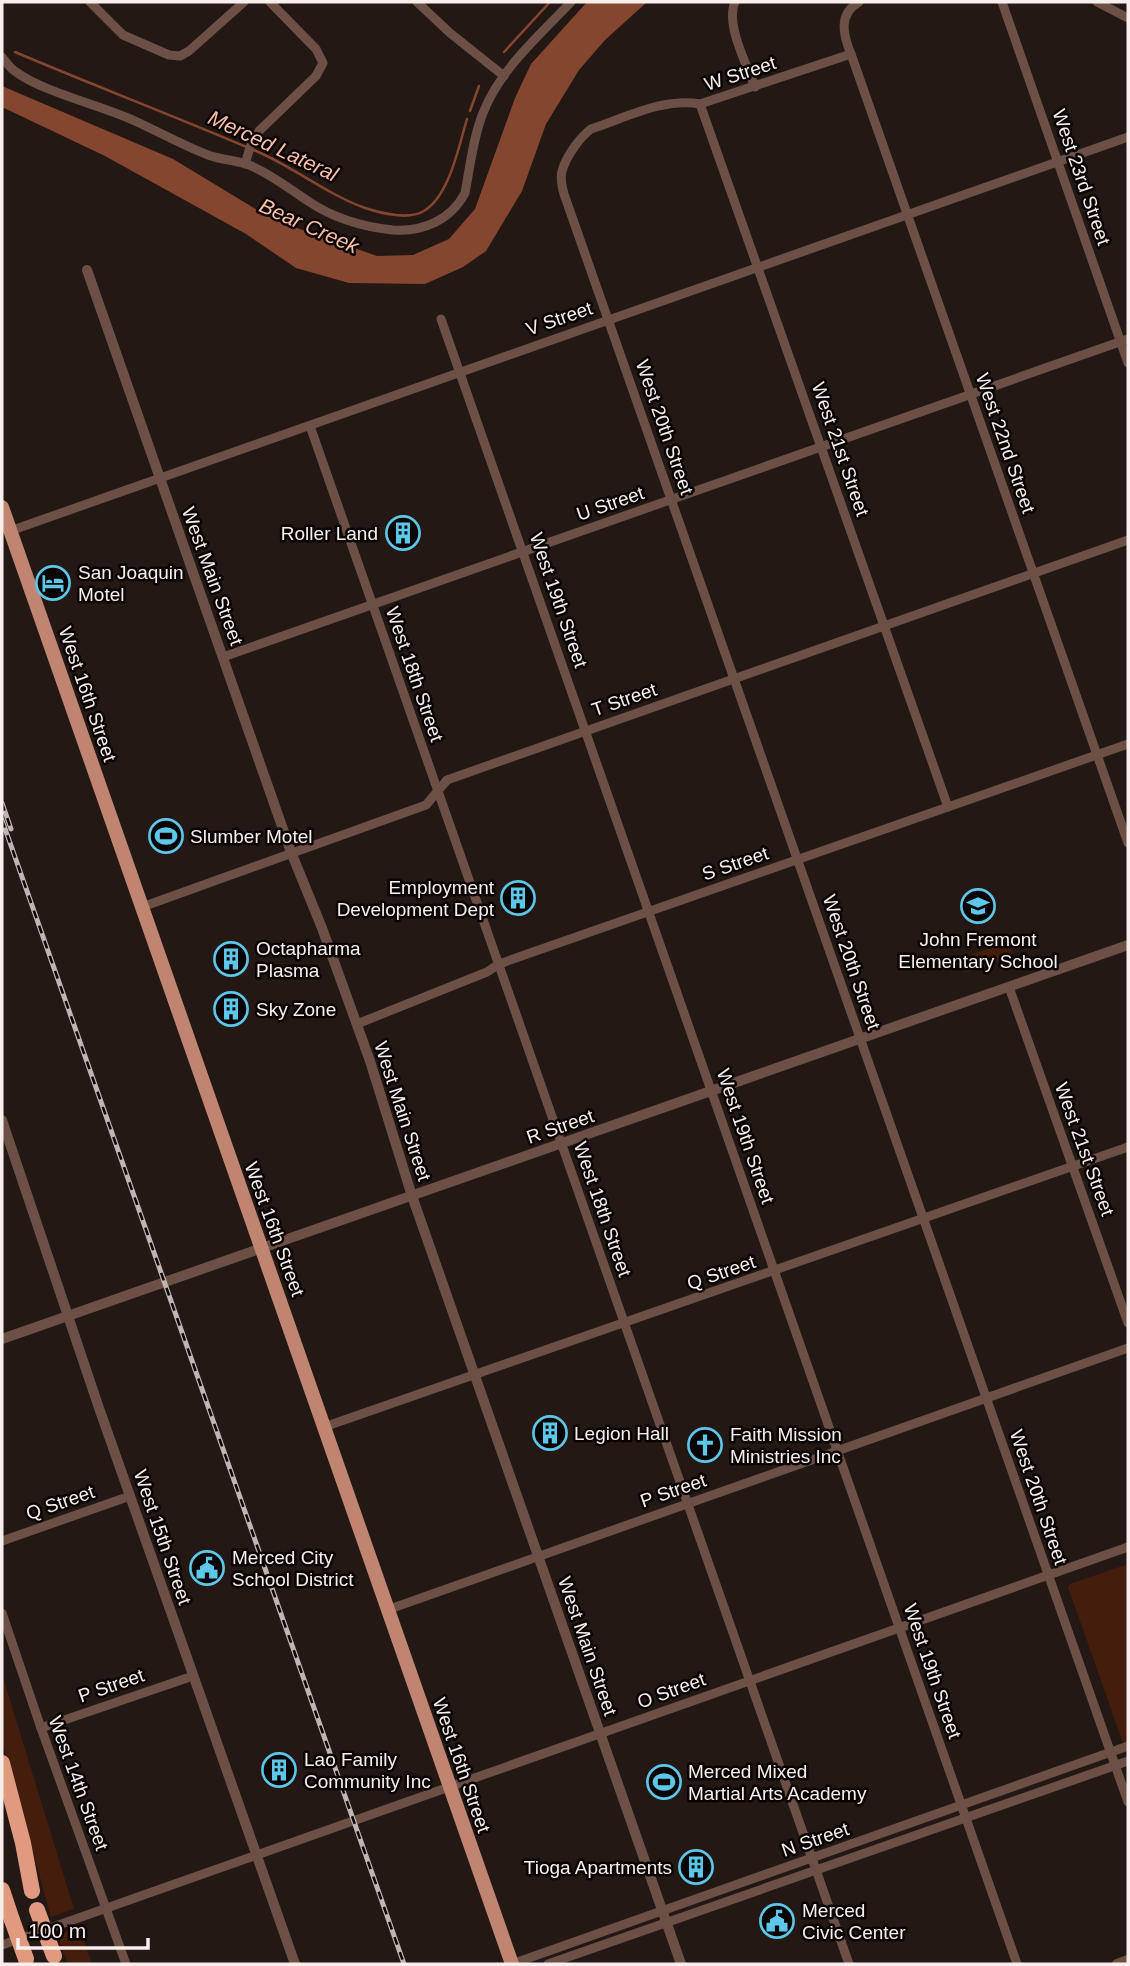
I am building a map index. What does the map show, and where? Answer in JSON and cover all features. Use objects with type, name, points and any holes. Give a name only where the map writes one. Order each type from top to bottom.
[{"type":"highway","points":[[2,1763],[37,1910],[55,1960]]},
{"type":"highway","points":[[2,1806],[32,1891]]},
{"type":"highway","points":[[2,1890],[27,1961]]},
{"type":"main road","name":"West 16th Street","points":[[2,507],[6,533],[142,906],[512,1964]]},
{"type":"street","points":[[90,2],[123,35],[169,55],[180,56],[244,2]]},
{"type":"street","points":[[245,164],[252,141],[265,124],[316,76],[323,64],[316,49],[270,2]]},
{"type":"street","points":[[417,2],[450,33],[504,76]]},
{"type":"street","points":[[2,57],[15,72],[49,88],[122,115],[208,155],[245,164],[271,175],[308,201],[338,217],[359,224],[396,230],[416,229],[431,225],[447,216],[461,201],[482,115],[504,76],[570,2]]},
{"type":"street","points":[[735,2],[732,9],[733,24],[755,87]]},
{"type":"street","points":[[851,54],[846,43],[843,22],[847,13],[859,2]]},
{"type":"street","name":"West 23rd Street","points":[[1002,2],[1124,340],[1128,363]]},
{"type":"street","points":[[1097,2],[1128,18]]},
{"type":"street","name":"W Street","points":[[582,136],[591,129],[670,103],[700,104],[851,54]]},
{"type":"street","name":"West 22nd Street","points":[[851,54],[1128,843]]},
{"type":"street","name":"West 21st Street","points":[[700,104],[948,807]]},
{"type":"street","name":"West 20th Street","points":[[582,136],[562,172],[561,183],[1128,1802]]},
{"type":"street","name":"V Street","points":[[6,533],[1128,138]]},
{"type":"street","name":"West Main Street","points":[[87,270],[291,852],[357,1024],[412,1196],[681,1964]]},
{"type":"street","name":"West 19th Street","points":[[441,318],[1017,1964]]},
{"type":"street","name":"U Street","points":[[223,657],[1124,340]]},
{"type":"street","name":"West 18th Street","points":[[310,426],[849,1964]]},
{"type":"street","name":"T Street","points":[[142,906],[426,805],[447,780],[1128,540]]},
{"type":"street","name":"S Street","points":[[357,1024],[487,972],[499,964],[1128,744]]},
{"type":"street","name":"R Street","points":[[2,1339],[1128,946]]},
{"type":"street","name":"West 21st Street","points":[[1009,987],[1128,1322]]},
{"type":"street","name":"West 15th Street","points":[[2,1120],[67,1315],[295,1964]]},
{"type":"street","name":"Q Street","points":[[324,1427],[475,1377],[1128,1147]]},
{"type":"street","name":"P Street","points":[[387,1610],[1128,1348]]},
{"type":"street","name":"Q Street","points":[[2,1541],[130,1496]]},
{"type":"street","name":"O Street","points":[[2,1945],[1128,1547]]},
{"type":"street","name":"West 14th Street","points":[[2,1612],[40,1728],[127,1964]]},
{"type":"street","name":"P Street","points":[[40,1728],[193,1676]]},
{"type":"street","name":"N Street","points":[[512,1964],[1128,1746]]},
{"type":"street","name":"N Street","points":[[548,1964],[1128,1762]]},
{"type":"street","points":[[1117,1964],[1128,1960]]},
{"type":"shaded area","points":[[587,2],[647,2],[605,40],[579,70],[546,124],[522,191],[486,251],[463,267],[425,284],[349,283],[296,268],[246,234],[105,156],[2,107],[2,86],[173,159],[274,220],[377,256],[413,255],[449,239],[475,209],[515,98],[531,64]]},
{"type":"shaded area","points":[[1008,942],[1013,955],[965,973],[959,959]]},
{"type":"shaded area","points":[[1128,1564],[1128,1757],[1068,1587]]},
{"type":"shaded area","points":[[2,1674],[74,1909],[51,1917],[2,1741]]},
{"type":"shaded area","points":[[79,1926],[92,1964],[68,1964],[57,1935]]},
{"type":"waterway","name":"Merced Lateral","points":[[504,52],[550,2]]},
{"type":"waterway","name":"Merced Lateral","points":[[15,52],[256,151],[351,202],[394,215],[422,212],[439,196],[452,170],[467,119]]},
{"type":"waterway","name":"Merced Lateral","points":[[470,111],[479,86]]},
{"type":"railway","points":[[2,803],[11,829]]},
{"type":"railway","points":[[2,820],[404,1964]]},
{"type":"place","name":"Roller Land","points":[[403,533]]},
{"type":"place","name":"San Joaquin Motel","points":[[53,583]]},
{"type":"place","name":"Slumber Motel","points":[[166,836]]},
{"type":"place","name":"Employment Development Dept","points":[[518,898]]},
{"type":"place","name":"John Fremont Elementary School","points":[[978,906]]},
{"type":"place","name":"Octapharma Plasma","points":[[231,959]]},
{"type":"place","name":"Sky Zone","points":[[231,1009]]},
{"type":"place","name":"Legion Hall","points":[[550,1433]]},
{"type":"place","name":"Faith Mission Ministries Inc","points":[[705,1445]]},
{"type":"place","name":"Merced City School District","points":[[207,1568]]},
{"type":"place","name":"Lao Family Community Inc","points":[[279,1770]]},
{"type":"place","name":"Merced Mixed Martial Arts Academy","points":[[664,1782]]},
{"type":"place","name":"Tioga Apartments","points":[[696,1867]]},
{"type":"place","name":"Merced Civic Center","points":[[777,1921]]},
{"type":"water label","name":"Bear Creek","points":[[309,226]]}]
